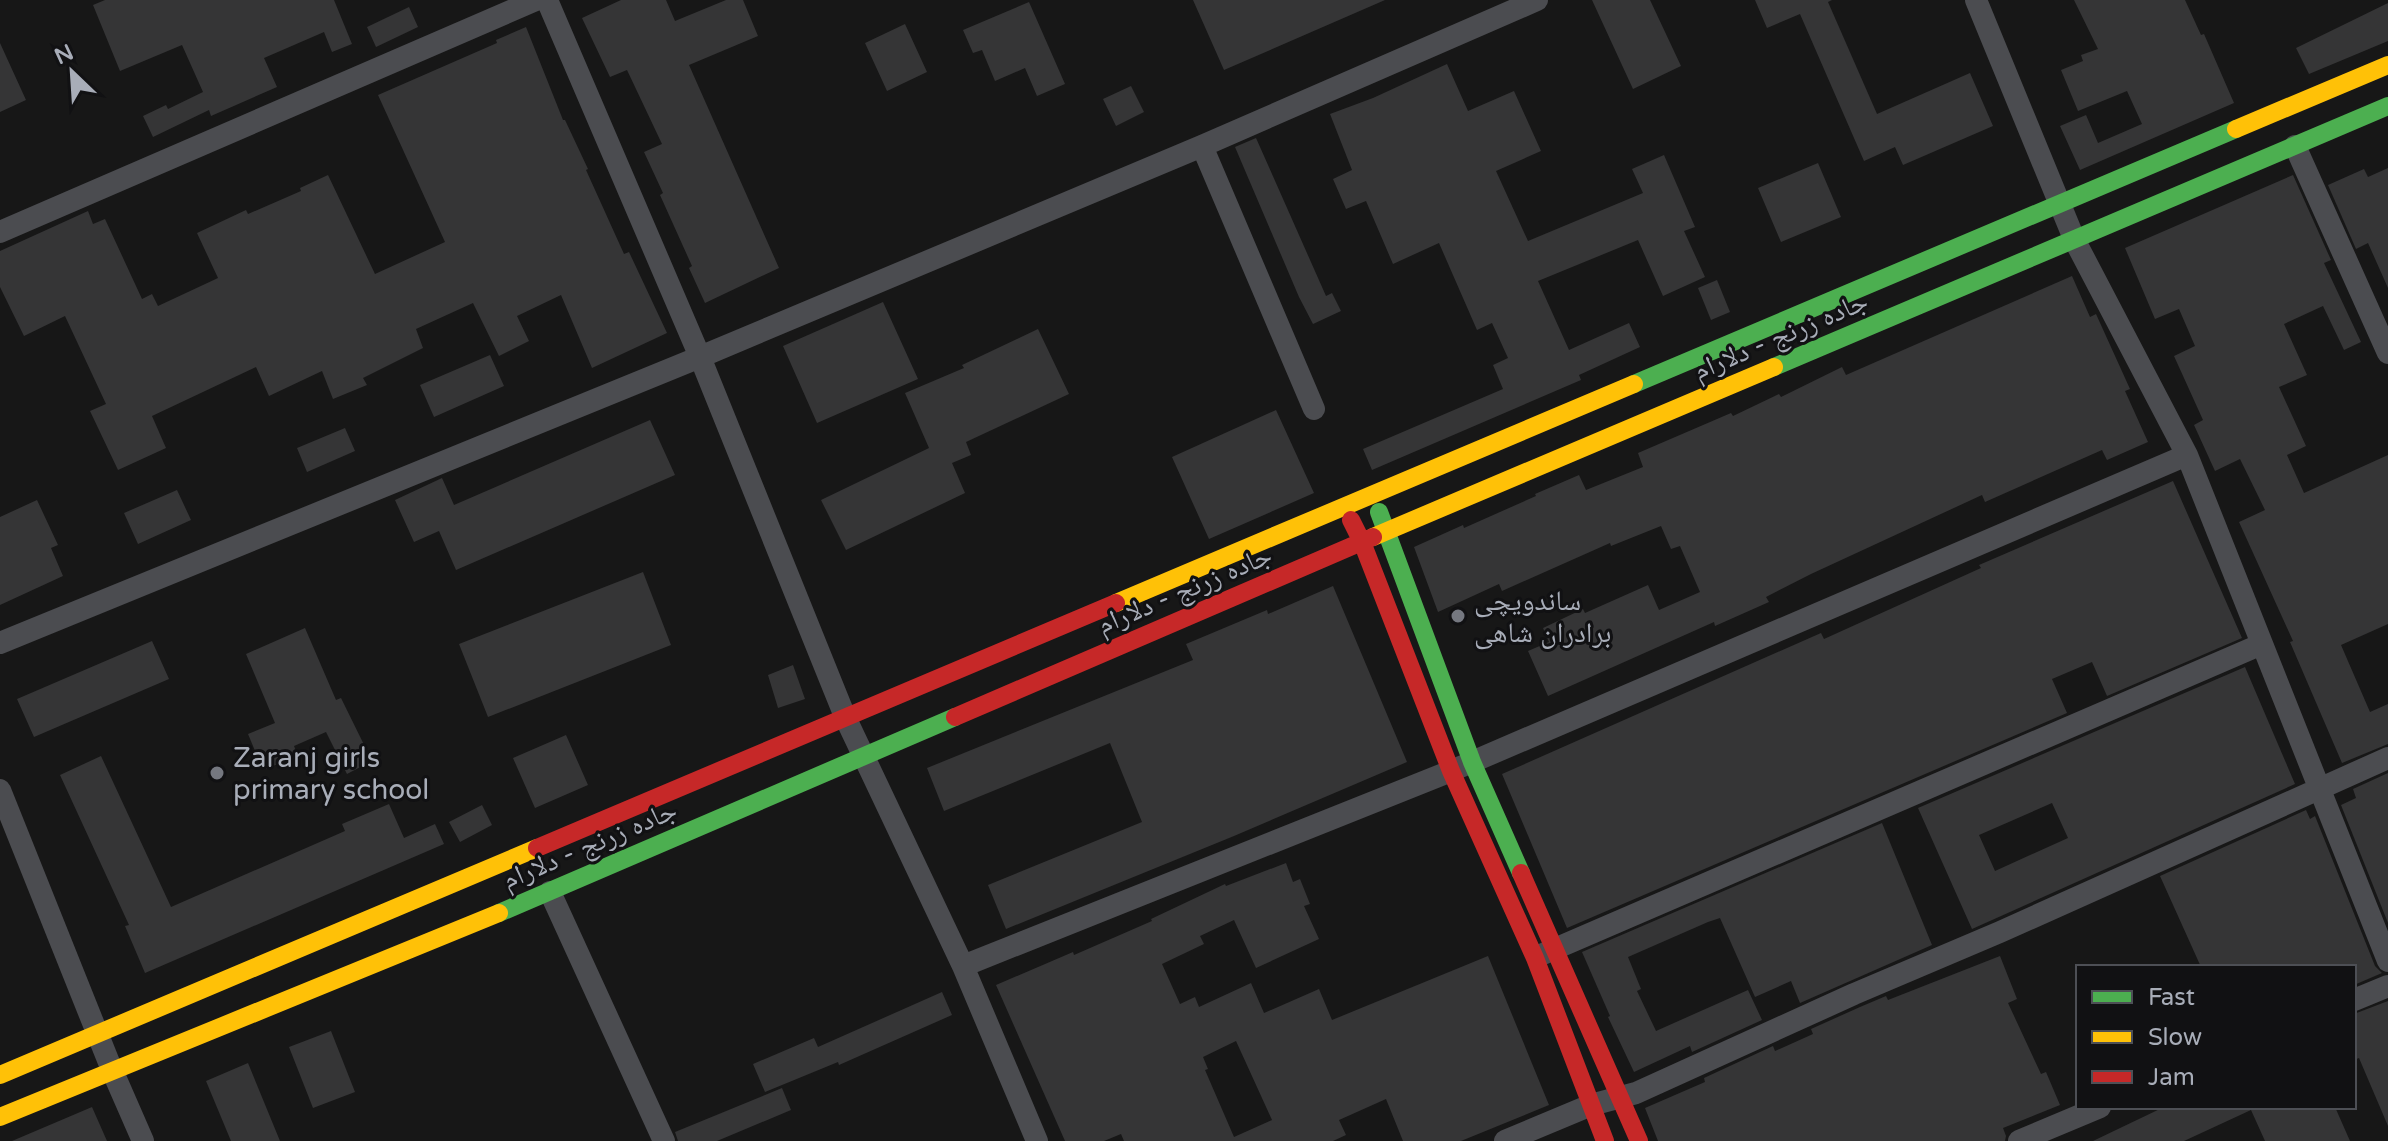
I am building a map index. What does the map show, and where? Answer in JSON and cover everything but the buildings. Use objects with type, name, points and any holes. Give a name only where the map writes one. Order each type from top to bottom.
[{"type":"main road","name":"جاده زرنج - دلارام","points":[[0,1075],[2388,65]]},
{"type":"main road","name":"جاده زرنج - دلارام","points":[[0,1117],[550,892],[1362,542],[2388,106]]},
{"type":"main road","points":[[1371,495],[1388,532],[1462,766]]},
{"type":"main road","points":[[1344,507],[1545,953],[1620,1097],[1639,1141]]},
{"type":"main road","points":[[1545,953],[1605,1141]]},
{"type":"street","points":[[0,232],[536,0]]},
{"type":"street","points":[[547,0],[700,357],[846,719],[963,966],[1037,1141]]},
{"type":"street","points":[[0,643],[700,357],[1202,146],[1537,0]]},
{"type":"street","points":[[1976,0],[2075,241],[2187,455],[2388,961]]},
{"type":"street","points":[[1202,146],[1314,409]]},
{"type":"street","points":[[2295,146],[2388,353]]},
{"type":"street","points":[[963,966],[1462,766],[2187,455]]},
{"type":"street","points":[[1545,953],[2262,644]]},
{"type":"street","points":[[1505,1141],[1591,1105],[1636,1093],[2388,758]]},
{"type":"street","points":[[0,790],[143,1141]]},
{"type":"street","points":[[550,892],[664,1141]]},
{"type":"street","points":[[2356,999],[2388,986]]},
{"type":"street","points":[[2019,1141],[2095,1109]]},
{"type":"traffic: fast","points":[[1774,367],[2388,106]]},
{"type":"traffic: fast","points":[[1634,384],[2236,129]]},
{"type":"traffic: fast","points":[[1379,512],[1472,762],[1521,873]]},
{"type":"traffic: fast","points":[[499,913],[955,717]]},
{"type":"traffic: slow","points":[[2236,129],[2388,65]]},
{"type":"traffic: slow","points":[[1373,537],[1774,367]]},
{"type":"traffic: slow","points":[[1116,603],[1634,384]]},
{"type":"traffic: slow","points":[[0,1075],[537,848]]},
{"type":"traffic: slow","points":[[0,1117],[499,913]]},
{"type":"traffic: jam","points":[[1351,520],[1451,771],[1535,958],[1605,1141]]},
{"type":"traffic: jam","points":[[955,717],[1373,537]]},
{"type":"traffic: jam","points":[[537,848],[1116,603]]},
{"type":"traffic: jam","points":[[1521,873],[1639,1141]]},
{"type":"place","name":"ساندویچی برادران شاهی","points":[[1458,616]]},
{"type":"place","name":"Zaranj girls primary school","points":[[217,773]]}]
